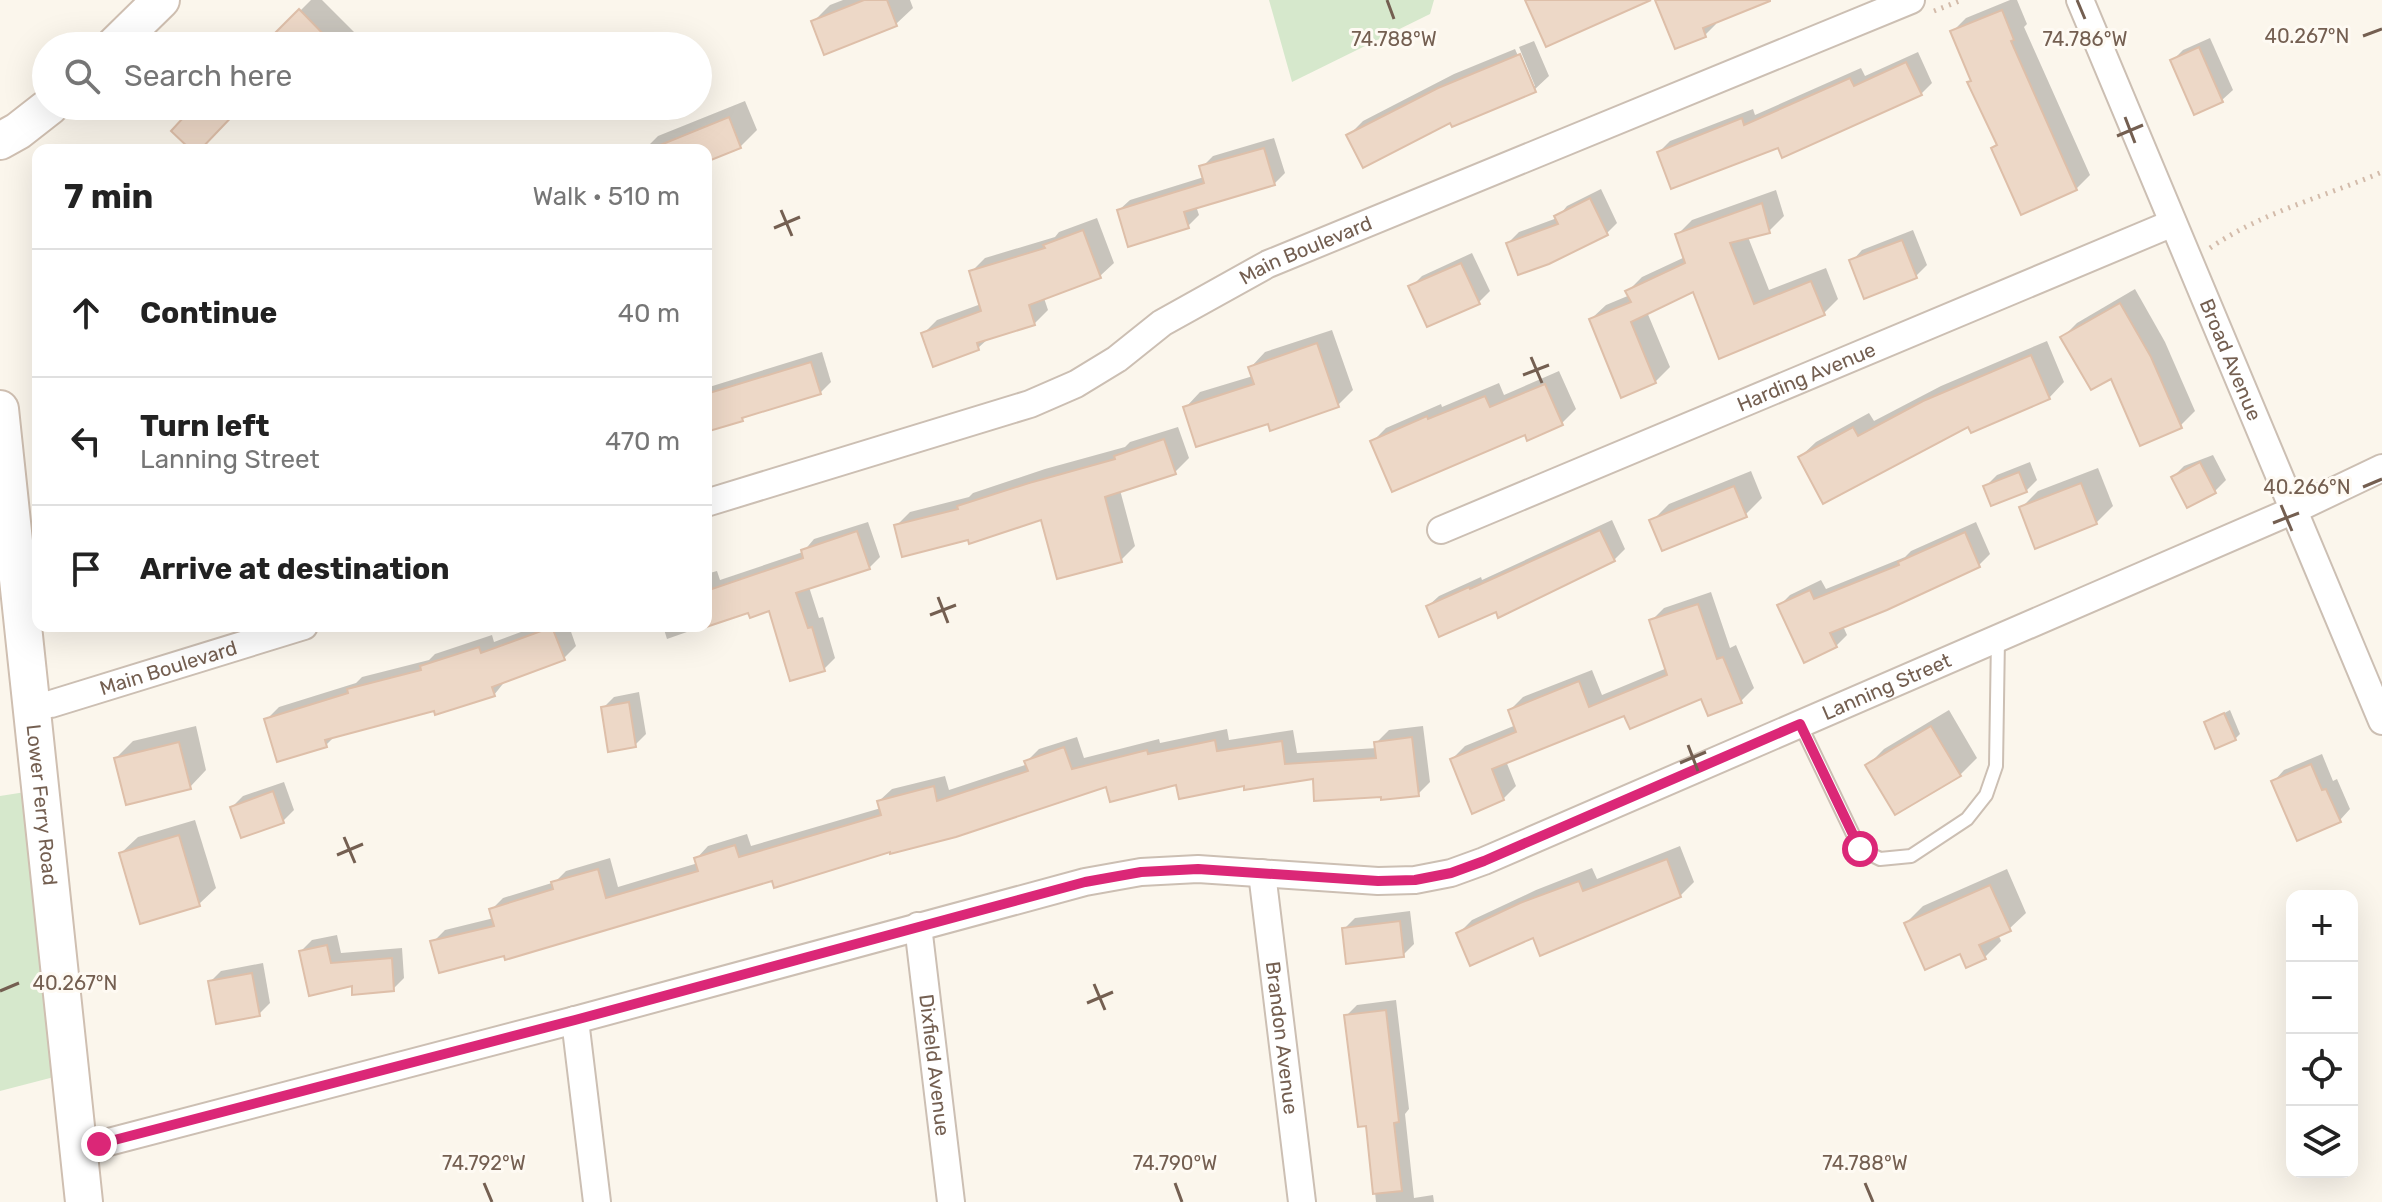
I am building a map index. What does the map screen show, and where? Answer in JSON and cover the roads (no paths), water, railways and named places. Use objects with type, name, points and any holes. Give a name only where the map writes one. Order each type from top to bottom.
[{"type":"street","points":[[128,32],[161,0]]},
{"type":"street","name":"Main Boulevard","points":[[712,501],[1030,404],[1076,384],[1117,359],[1162,323],[1268,264],[1911,0]]},
{"type":"street","name":"Broad Avenue","points":[[2080,0],[2382,721]]},
{"type":"street","points":[[0,141],[32,120]]},
{"type":"street","name":"Harding Avenue","points":[[1441,530],[2173,223]]},
{"type":"street","name":"Lower Ferry Road","points":[[0,410],[84,1202]]},
{"type":"street","name":"Lanning Street","points":[[78,1150],[1085,882],[1198,869],[1378,881],[1415,880],[1451,873],[2294,510],[2382,468]]},
{"type":"street","name":"Main Boulevard","points":[[30,707],[51,704],[285,632]]},
{"type":"street","name":"Brandon Avenue","points":[[1262,873],[1302,1202]]},
{"type":"street","name":"Dixfield Avenue","points":[[918,926],[951,1202]]},
{"type":"street","points":[[575,1020],[597,1202]]},
{"type":"lane","points":[[1800,724],[1860,849],[1880,859],[1911,856],[1967,819],[1986,795],[1996,766],[1998,638]]}]
